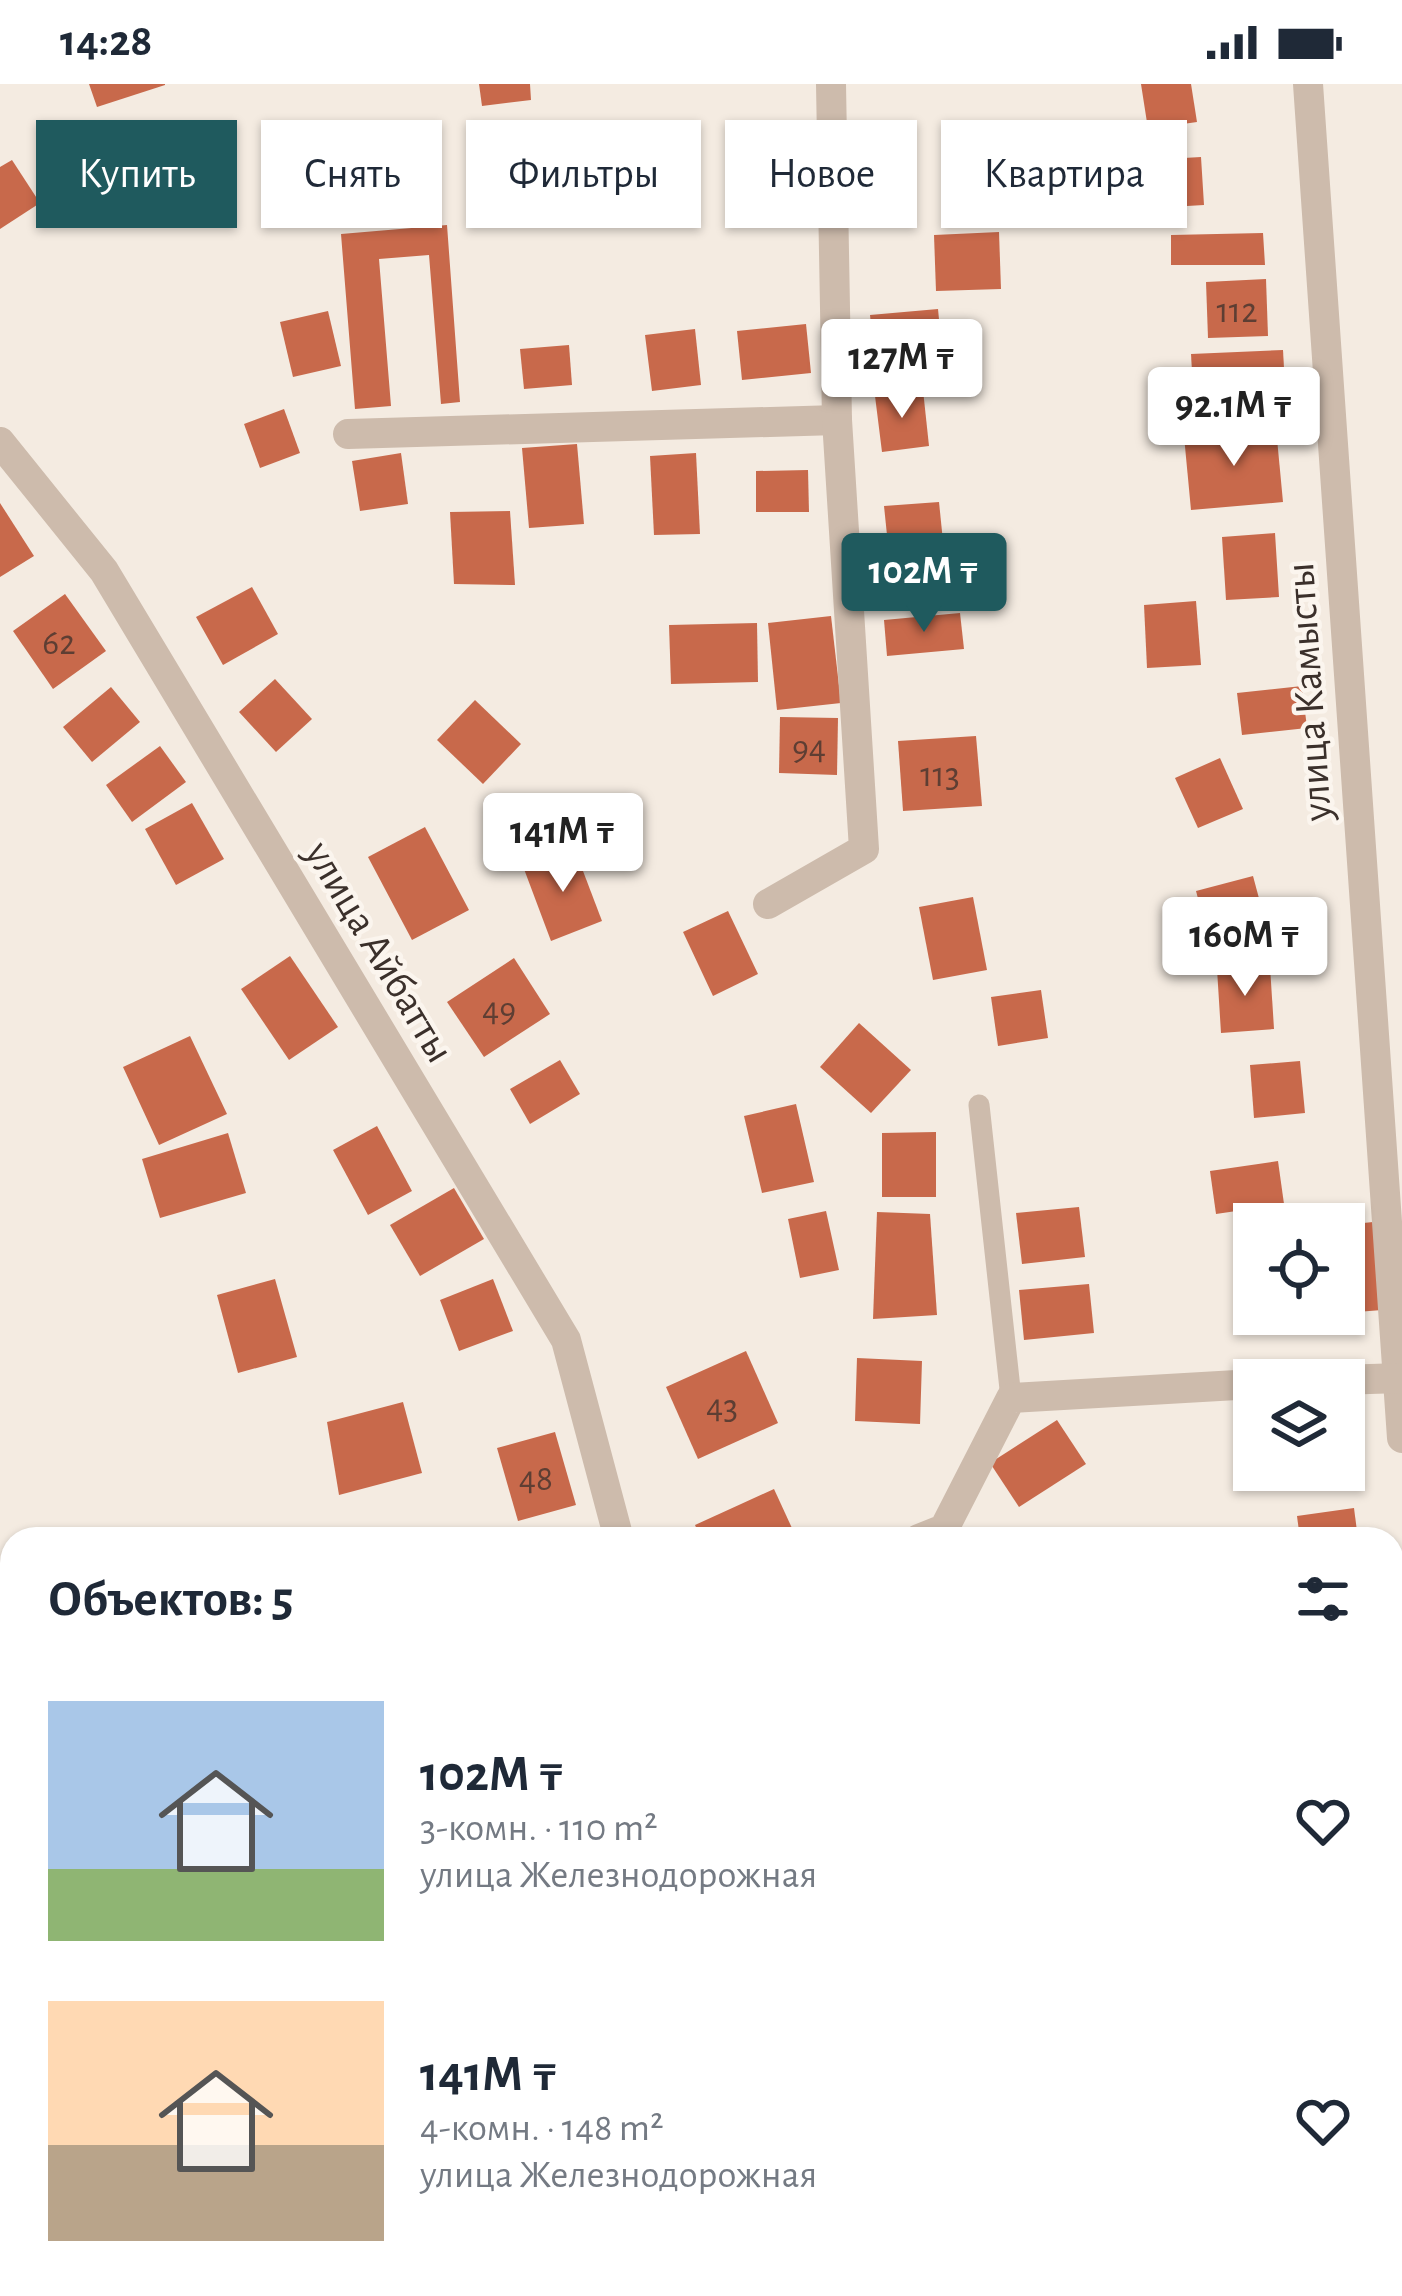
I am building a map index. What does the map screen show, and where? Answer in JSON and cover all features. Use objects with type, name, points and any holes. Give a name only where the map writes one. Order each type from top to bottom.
[{"type":"street","points":[[768,904],[864,849],[836,420],[831,84]]},
{"type":"street","name":"улица Камысты","points":[[1307,84],[1402,1438]]},
{"type":"street","points":[[348,434],[836,420]]},
{"type":"street","name":"улица Айбатты","points":[[0,442],[104,571],[566,1340],[616,1527]]},
{"type":"street","points":[[1365,1379],[1399,1377]]},
{"type":"street","points":[[945,1527],[1011,1397],[1233,1385]]},
{"type":"lane","points":[[979,1105],[1011,1397]]},
{"type":"building","points":[[89,84],[165,84],[165,85],[97,107]]},
{"type":"building","points":[[479,84],[530,84],[531,100],[482,106]]},
{"type":"building","points":[[1141,84],[1191,84],[1197,122],[1147,120]]},
{"type":"building","points":[[1201,157],[1204,205],[1187,206],[1187,158]]},
{"type":"building","points":[[12,160],[36,197],[36,206],[0,229],[0,167]]},
{"type":"building","points":[[447,225],[460,402],[441,404],[429,255],[379,259],[391,406],[355,409],[341,234]]},
{"type":"building","points":[[999,232],[1001,289],[936,291],[934,235]]},
{"type":"building","points":[[1263,233],[1265,265],[1171,265],[1171,235]]},
{"type":"building","points":[[1266,279],[1268,336],[1208,338],[1206,282]]},
{"type":"building","points":[[938,309],[944,373],[876,379],[870,315]]},
{"type":"building","points":[[328,311],[341,366],[293,377],[280,322]]},
{"type":"building","points":[[806,324],[811,373],[742,380],[737,331]]},
{"type":"building","points":[[695,329],[701,385],[652,391],[645,335]]},
{"type":"building","points":[[569,345],[572,385],[524,389],[520,349]]},
{"type":"building","points":[[1283,350],[1286,404],[1194,408],[1191,354]]},
{"type":"building","points":[[923,390],[929,446],[882,452],[875,396]]},
{"type":"building","points":[[284,409],[300,453],[260,468],[244,424]]},
{"type":"building","points":[[1276,428],[1283,502],[1191,510],[1184,436]]},
{"type":"building","points":[[577,444],[584,524],[529,528],[522,448]]},
{"type":"building","points":[[401,453],[408,504],[360,511],[352,461]]},
{"type":"building","points":[[696,453],[700,534],[654,535],[650,456]]},
{"type":"building","points":[[808,470],[809,512],[756,512],[756,471]]},
{"type":"building","points":[[939,502],[945,561],[890,564],[884,506]]},
{"type":"building","points":[[0,503],[34,556],[0,577]]},
{"type":"building","points":[[510,511],[515,585],[454,584],[450,512]]},
{"type":"building","points":[[1275,533],[1279,597],[1226,600],[1222,537]]},
{"type":"building","points":[[252,587],[278,634],[223,665],[196,617]]},
{"type":"building","points":[[65,594],[106,651],[53,689],[13,631]]},
{"type":"building","points":[[1196,601],[1201,665],[1147,668],[1144,605]]},
{"type":"building","points":[[960,613],[964,649],[887,656],[884,620]]},
{"type":"building","points":[[831,616],[841,703],[777,710],[768,623]]},
{"type":"building","points":[[757,623],[758,682],[671,684],[669,625]]},
{"type":"building","points":[[275,679],[312,719],[276,752],[239,712]]},
{"type":"building","points":[[1302,686],[1307,728],[1242,735],[1237,693]]},
{"type":"building","points":[[111,687],[140,722],[92,762],[63,727]]},
{"type":"building","points":[[475,700],[521,744],[483,784],[437,740]]},
{"type":"building","points":[[780,717],[838,718],[837,775],[779,773]]},
{"type":"building","points":[[976,736],[982,806],[903,811],[898,741]]},
{"type":"building","points":[[160,746],[186,782],[132,822],[106,785]]},
{"type":"building","points":[[1220,758],[1243,809],[1198,828],[1175,778]]},
{"type":"building","points":[[192,803],[224,859],[176,885],[145,829]]},
{"type":"building","points":[[425,827],[469,910],[412,940],[368,857]]},
{"type":"building","points":[[575,850],[602,921],[551,941],[524,869]]},
{"type":"building","points":[[1253,876],[1268,932],[1211,947],[1196,891]]},
{"type":"building","points":[[973,897],[987,970],[933,980],[919,907]]},
{"type":"building","points":[[728,911],[758,974],[713,996],[683,932]]},
{"type":"building","points":[[290,956],[338,1027],[289,1060],[241,989]]},
{"type":"building","points":[[514,958],[550,1014],[484,1057],[447,1002]]},
{"type":"building","points":[[1270,966],[1274,1029],[1221,1033],[1217,969]]},
{"type":"building","points":[[1041,990],[1048,1038],[998,1046],[991,997]]},
{"type":"building","points":[[859,1023],[911,1070],[871,1113],[820,1067]]},
{"type":"building","points":[[190,1036],[227,1114],[159,1145],[123,1067]]},
{"type":"building","points":[[560,1060],[580,1094],[530,1124],[510,1089]]},
{"type":"building","points":[[1300,1061],[1305,1113],[1254,1118],[1250,1065]]},
{"type":"building","points":[[796,1104],[814,1182],[762,1193],[744,1116]]},
{"type":"building","points":[[377,1126],[412,1191],[368,1215],[333,1150]]},
{"type":"building","points":[[936,1132],[936,1197],[882,1197],[882,1133]]},
{"type":"building","points":[[228,1133],[246,1193],[160,1218],[142,1159]]},
{"type":"building","points":[[1278,1161],[1284,1203],[1233,1203],[1233,1212],[1216,1214],[1210,1171]]},
{"type":"building","points":[[454,1188],[484,1239],[420,1276],[390,1225]]},
{"type":"building","points":[[1079,1207],[1085,1257],[1022,1264],[1016,1213]]},
{"type":"building","points":[[826,1211],[839,1270],[800,1278],[788,1219]]},
{"type":"building","points":[[877,1212],[930,1214],[937,1315],[873,1319]]},
{"type":"building","points":[[1373,1222],[1382,1310],[1365,1311],[1365,1223]]},
{"type":"building","points":[[275,1279],[297,1357],[238,1373],[217,1295]]},
{"type":"building","points":[[493,1279],[513,1331],[459,1351],[440,1300]]},
{"type":"building","points":[[1089,1284],[1094,1333],[1024,1340],[1019,1290]]},
{"type":"building","points":[[746,1351],[778,1423],[698,1459],[666,1387]]},
{"type":"building","points":[[857,1358],[922,1361],[920,1424],[855,1421]]},
{"type":"building","points":[[403,1402],[422,1473],[339,1495],[327,1422]]},
{"type":"building","points":[[1057,1420],[1086,1464],[1019,1507],[990,1463]]},
{"type":"building","points":[[555,1432],[576,1505],[518,1521],[497,1448]]},
{"type":"building","points":[[774,1489],[791,1527],[696,1527]]},
{"type":"building","points":[[1354,1508],[1356,1527],[1298,1527],[1297,1516]]}]
